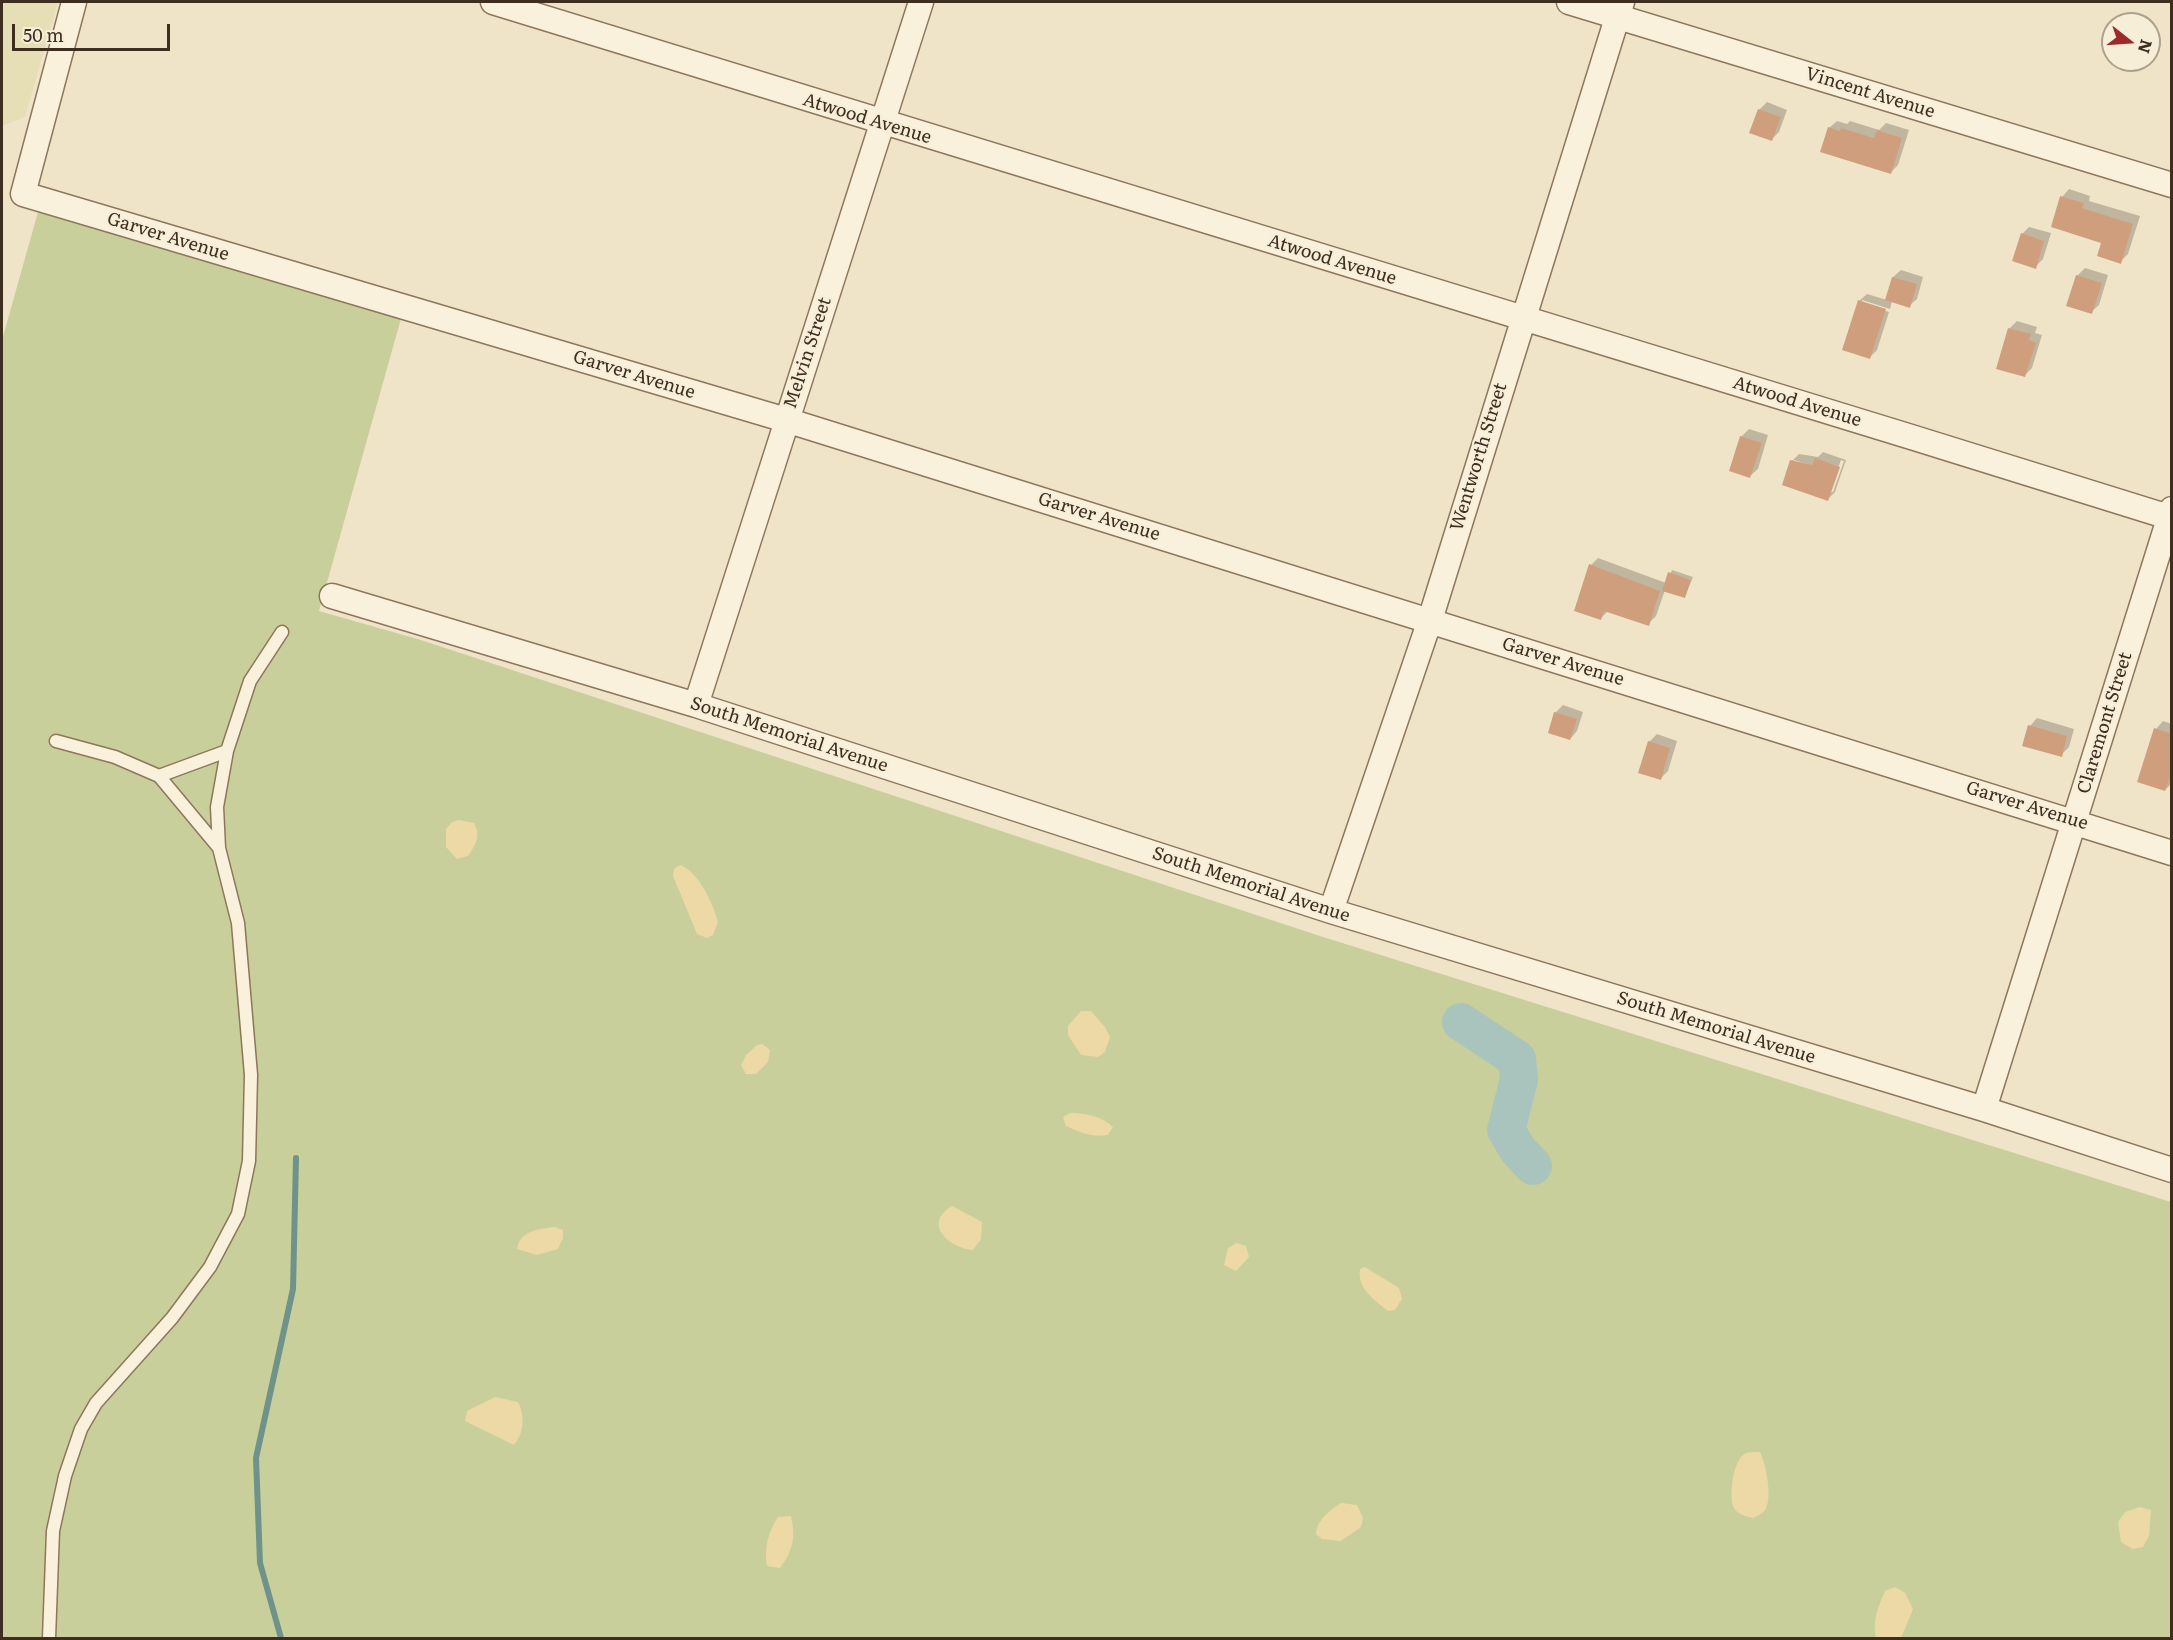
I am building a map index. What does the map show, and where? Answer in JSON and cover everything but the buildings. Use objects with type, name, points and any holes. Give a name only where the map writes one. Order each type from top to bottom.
[{"type":"street","name":"Garver Avenue","points":[[75,2],[23,194],[786,420],[2172,853]]},
{"type":"street","name":"Atwood Avenue","points":[[493,2],[882,124],[2171,514]]},
{"type":"street","name":"Melvin Street","points":[[696,705],[921,2]]},
{"type":"street","name":"Vincent Avenue","points":[[1569,2],[1619,9],[2172,185]]},
{"type":"street","name":"Wentworth Street","points":[[1332,911],[1430,620],[1619,9]]},
{"type":"street","name":"Claremont Street","points":[[1984,1109],[2171,514]]},
{"type":"street","name":"South Memorial Avenue","points":[[332,596],[696,705],[1332,911],[1984,1109],[2172,1170]]},
{"type":"lane","points":[[49,1638],[53,1531],[65,1476],[81,1429],[96,1403],[172,1318],[210,1267],[238,1214],[249,1161],[251,1075],[238,923],[219,848],[217,807],[227,751],[250,681],[282,632]]},
{"type":"lane","points":[[56,741],[115,757],[159,776],[219,848]]},
{"type":"lane","points":[[159,776],[227,751]]},
{"type":"shaded area","points":[[2,2],[58,2],[25,117],[2,126]]},
{"type":"green space","points":[[38,212],[402,315],[319,611],[421,640],[1320,936],[2171,1202],[2171,1638],[2,1638],[2,340]]},
{"type":"sand","points":[[459,820],[474,823],[477,836],[468,856],[457,859],[446,847],[446,829],[452,822]]},
{"type":"sand","points":[[680,865],[699,881],[716,915],[718,922],[713,935],[707,938],[697,934],[673,876],[674,869]]},
{"type":"sand","points":[[1081,1011],[1091,1011],[1105,1027],[1110,1037],[1105,1052],[1098,1057],[1081,1055],[1068,1035],[1068,1026]]},
{"type":"sand","points":[[762,1044],[770,1050],[768,1062],[756,1074],[746,1074],[741,1065],[746,1055],[757,1045]]},
{"type":"sand","points":[[1070,1113],[1093,1116],[1113,1127],[1108,1135],[1097,1136],[1081,1132],[1066,1126],[1063,1117]]},
{"type":"sand","points":[[952,1206],[982,1222],[981,1239],[973,1250],[955,1245],[942,1234],[939,1220],[943,1213]]},
{"type":"sand","points":[[555,1227],[563,1230],[563,1238],[558,1249],[537,1255],[517,1249],[526,1234]]},
{"type":"sand","points":[[1237,1243],[1246,1246],[1249,1257],[1236,1271],[1224,1265],[1228,1248]]},
{"type":"sand","points":[[1365,1267],[1399,1288],[1402,1299],[1395,1310],[1388,1311],[1364,1287],[1361,1282],[1360,1269]]},
{"type":"sand","points":[[495,1397],[518,1402],[520,1407],[522,1430],[514,1445],[465,1421],[467,1411]]},
{"type":"sand","points":[[1760,1452],[1769,1490],[1765,1510],[1753,1518],[1734,1509],[1732,1486],[1735,1469],[1742,1457],[1746,1453]]},
{"type":"sand","points":[[1341,1503],[1357,1505],[1363,1518],[1361,1527],[1341,1541],[1322,1539],[1316,1534],[1321,1520]]},
{"type":"sand","points":[[2140,1507],[2151,1510],[2149,1536],[2143,1547],[2133,1549],[2121,1542],[2118,1522],[2125,1512]]},
{"type":"sand","points":[[791,1516],[793,1537],[788,1556],[780,1568],[767,1566],[767,1547],[772,1528],[778,1517]]},
{"type":"sand","points":[[1895,1587],[1905,1593],[1913,1609],[1901,1638],[1876,1638],[1875,1620],[1880,1603],[1885,1591]]},
{"type":"waterway","points":[[1461,1022],[1517,1059],[1519,1080],[1506,1130],[1518,1150],[1533,1166]]},
{"type":"waterway","points":[[281,1638],[260,1563],[256,1458],[293,1289],[296,1158]]}]
